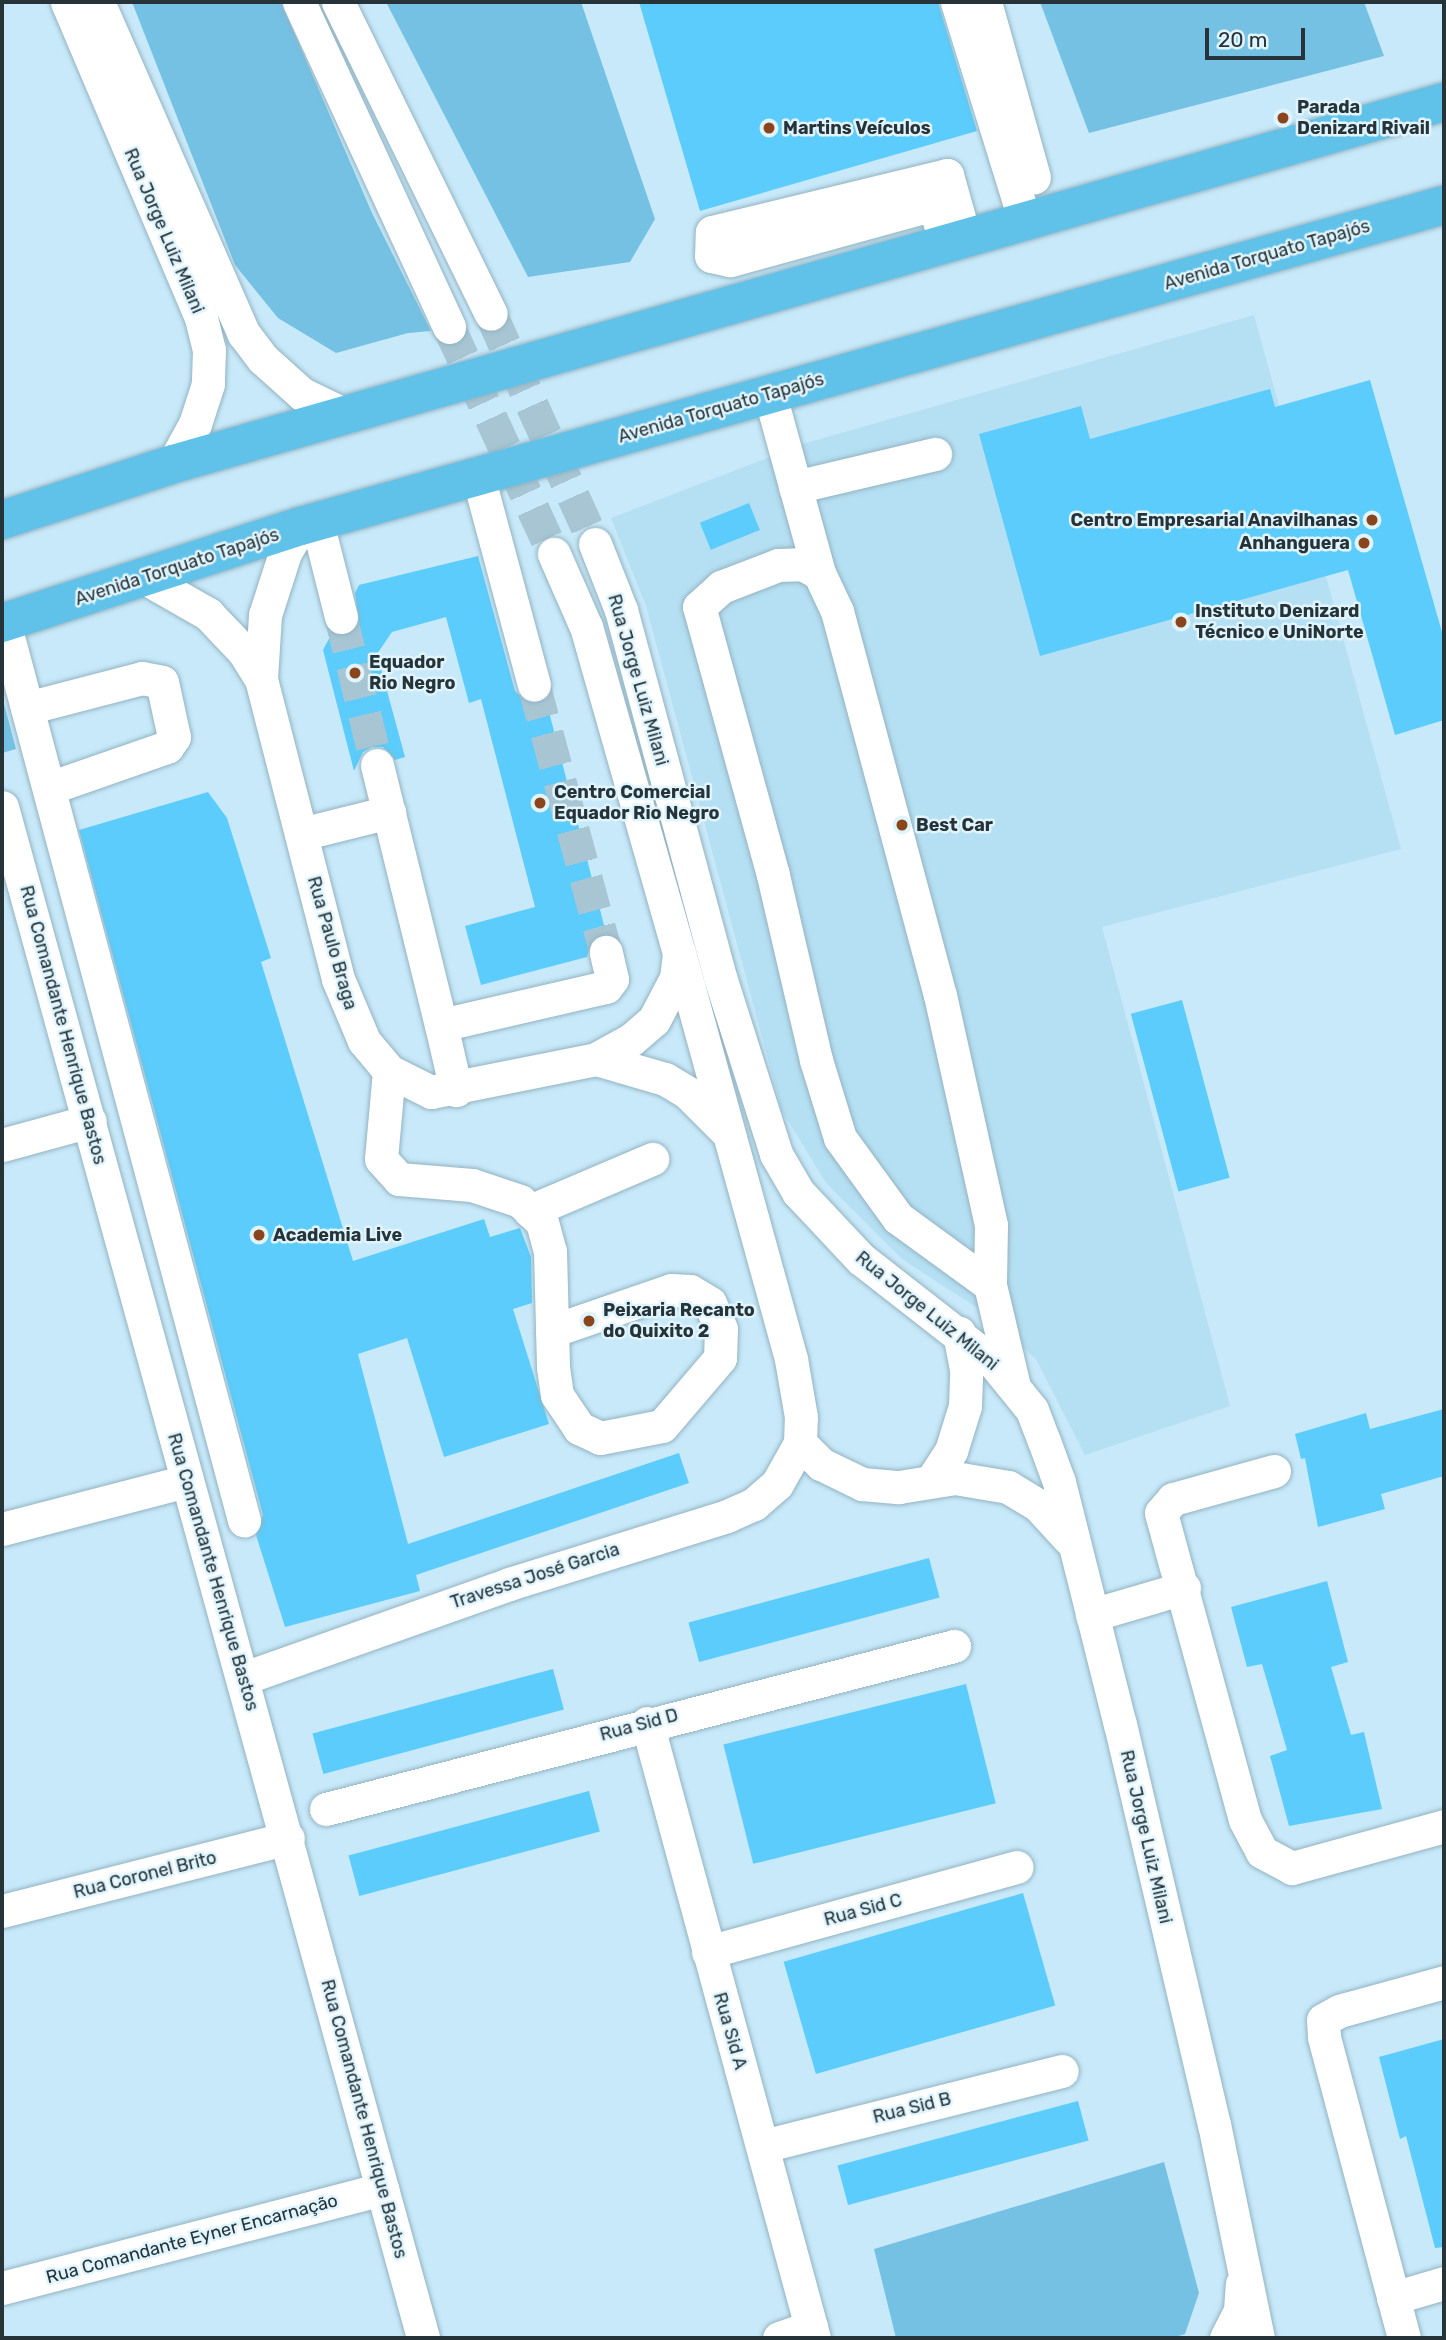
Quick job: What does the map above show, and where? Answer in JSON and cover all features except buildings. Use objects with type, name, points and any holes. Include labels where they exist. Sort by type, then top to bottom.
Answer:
[{"type":"highway","points":[[2,520],[173,464],[1444,102]]},
{"type":"highway","name":"Avenida Torquato Tapajós","points":[[3,623],[309,524],[1444,205]]},
{"type":"street","points":[[299,2],[449,327]]},
{"type":"street","points":[[338,2],[491,314]]},
{"type":"street","points":[[957,2],[1035,219]]},
{"type":"street","points":[[985,2],[1035,219]]},
{"type":"street","name":"Rua Jorge Luiz Milani","points":[[74,5],[244,334],[263,359],[302,394],[348,416]]},
{"type":"street","name":"Rua Jorge Luiz Milani","points":[[74,5],[201,318],[208,350],[208,384],[195,424],[173,464]]},
{"type":"street","points":[[947,174],[956,242],[934,204],[730,260],[711,256],[712,232],[947,174]]},
{"type":"street","points":[[770,395],[820,573],[837,611],[940,995],[991,1225],[990,1285],[1013,1384]]},
{"type":"street","points":[[795,487],[935,454]]},
{"type":"street","points":[[478,477],[534,685]]},
{"type":"street","points":[[309,524],[341,617]]},
{"type":"street","name":"Rua Paulo Braga","points":[[309,524],[285,553],[265,615],[261,679],[351,1013],[364,1041],[389,1072],[431,1092],[456,1090],[596,1059],[654,1020],[676,978],[679,953]]},
{"type":"street","name":"Rua Jorge Luiz Milani","points":[[595,544],[621,610],[720,977],[776,1154],[798,1192],[861,1259],[959,1334],[1013,1384],[1031,1410],[1048,1451],[1092,1615],[1201,2067],[1241,2264]]},
{"type":"street","name":"Rua Jorge Luiz Milani","points":[[554,554],[586,627],[679,953],[791,1359],[801,1417],[800,1443]]},
{"type":"street","points":[[820,573],[802,564],[778,565],[721,587],[699,607],[840,1138],[898,1218],[990,1285]]},
{"type":"street","name":"Rua Paulo Braga","points":[[145,578],[216,621],[261,679]]},
{"type":"street","points":[[3,623],[244,1520]]},
{"type":"street","points":[[27,708],[142,678],[162,682],[174,737],[167,747],[49,788]]},
{"type":"street","points":[[377,765],[456,1090]]},
{"type":"street","name":"Rua Comandante Henrique Bastos","points":[[2,807],[90,1121],[186,1481],[288,1838],[423,2338]]},
{"type":"street","points":[[301,834],[389,812]]},
{"type":"street","points":[[441,1025],[606,987],[612,979],[606,952]]},
{"type":"street","name":"Rua Paulo Braga","points":[[596,1059],[665,1079],[688,1093],[729,1134]]},
{"type":"street","points":[[389,1072],[381,1159],[399,1179],[472,1185],[520,1201],[542,1222],[550,1251],[552,1331],[557,1395],[579,1428],[600,1438],[662,1426],[720,1358],[721,1329],[710,1304],[690,1291],[671,1290],[552,1331]]},
{"type":"street","points":[[2,1145],[90,1121]]},
{"type":"street","points":[[530,1211],[652,1159]]},
{"type":"street","points":[[932,1480],[951,1451],[965,1406],[965,1368],[959,1334]]},
{"type":"street","points":[[800,1443],[821,1464],[863,1484],[899,1487],[932,1480],[979,1480],[1007,1487],[1038,1505],[1073,1544]]},
{"type":"street","name":"Travessa José Garcia","points":[[244,1678],[497,1588],[727,1516],[754,1504],[776,1484],[800,1443]]},
{"type":"street","points":[[1274,1471],[1173,1499],[1161,1513],[1184,1588],[1245,1820],[1262,1852],[1292,1868],[1444,1826]]},
{"type":"street","points":[[2,1529],[186,1481]]},
{"type":"street","points":[[1092,1615],[1184,1588]]},
{"type":"street","name":"Rua Sid D","points":[[326,1809],[647,1723],[954,1646]]},
{"type":"street","name":"Rua Sid A","points":[[647,1723],[813,2333]]},
{"type":"street","name":"Rua Coronel Brito","points":[[2,1912],[288,1838]]},
{"type":"street","name":"Rua Sid C","points":[[708,1952],[1017,1867]]},
{"type":"street","points":[[1404,2338],[1324,2037],[1323,2020],[1339,2011],[1444,1982]]},
{"type":"street","name":"Rua Sid B","points":[[763,2146],[1062,2071]]},
{"type":"street","name":"Rua Comandante Eyner Encarnação","points":[[2,2288],[382,2189]]},
{"type":"street","points":[[1226,2338],[1240,2311],[1241,2264]]},
{"type":"street","points":[[1241,2264],[1258,2338]]},
{"type":"street","points":[[1393,2298],[1444,2283]]},
{"type":"street","points":[[779,2338],[813,2333]]},
{"type":"shaded area","points":[[132,2],[281,2],[372,213],[431,331],[408,333],[336,353],[278,318],[235,265]]},
{"type":"shaded area","points":[[386,2],[581,2],[655,219],[630,262],[528,277]]},
{"type":"shaded area","points":[[1040,2],[1364,2],[1384,56],[1089,133]]},
{"type":"shaded area","points":[[1254,315],[1401,849],[1102,927],[1230,1406],[1085,1455],[1036,1359],[976,1307],[902,1259],[826,1183],[782,1111],[646,606],[611,518],[806,443]]},
{"type":"shaded area","points":[[2,696],[16,749],[2,753]]},
{"type":"shaded area","points":[[1164,2162],[1199,2293],[1185,2334],[1172,2338],[896,2338],[874,2249]]},
{"type":"tunnel","points":[[491,314],[595,544]]},
{"type":"tunnel","points":[[449,327],[554,554]]},
{"type":"tunnel","points":[[341,617],[377,765]]},
{"type":"tunnel","points":[[534,685],[606,952]]},
{"type":"place","name":"Parada Denizard Rivail","points":[[1283,118]]},
{"type":"place","name":"Martins Veículos","points":[[769,128]]},
{"type":"place","name":"Centro Empresarial Anavilhanas","points":[[1372,520]]},
{"type":"place","name":"Anhanguera","points":[[1364,543]]},
{"type":"place","name":"Instituto Denizard Técnico e UniNorte","points":[[1181,622]]},
{"type":"place","name":"Equador Rio Negro","points":[[355,673]]},
{"type":"place","name":"Centro Comercial Equador Rio Negro","points":[[540,803]]},
{"type":"place","name":"Best Car","points":[[902,825]]},
{"type":"place","name":"Academia Live","points":[[259,1235]]},
{"type":"place","name":"Peixaria Recanto do Quixito 2","points":[[589,1321]]}]
